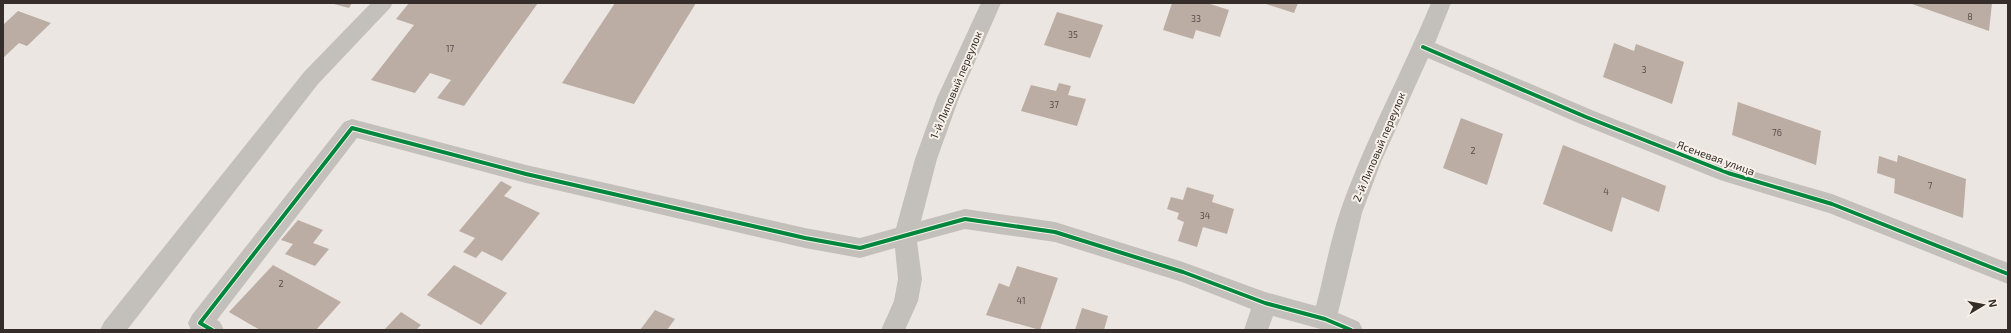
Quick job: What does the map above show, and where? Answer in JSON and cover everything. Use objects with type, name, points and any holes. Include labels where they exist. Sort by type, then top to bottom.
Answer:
[{"type":"street","points":[[112,330],[311,78],[383,3]]},
{"type":"street","name":"1-й Липовый переулок","points":[[905,237],[926,159],[945,105],[991,3]]},
{"type":"street","name":"2-й Липовый переулок","points":[[1325,319],[1351,213],[1370,162],[1423,47],[1441,3]]},
{"type":"street","name":"Ясеневая улица","points":[[1423,47],[1586,117],[1728,173],[1832,204],[2008,274]]},
{"type":"street","points":[[206,327],[352,128],[526,174],[805,238],[860,248],[905,237],[965,219],[1055,232],[1183,272],[1265,303],[1325,319],[1351,330]]},
{"type":"street","points":[[893,330],[906,301],[910,279],[905,237]]},
{"type":"street","points":[[1256,330],[1265,303]]},
{"type":"building","points":[[330,3],[352,3],[349,8]]},
{"type":"building","points":[[409,3],[538,3],[464,106],[437,98],[451,80],[430,73],[415,93],[371,80],[414,25],[396,19]]},
{"type":"building","points":[[615,3],[696,3],[634,104],[562,83]]},
{"type":"building","points":[[1172,3],[1207,3],[1229,10],[1220,37],[1196,30],[1193,39],[1163,30]]},
{"type":"building","points":[[1263,3],[1298,3],[1294,13]]},
{"type":"building","points":[[1909,3],[1992,3],[1989,31]]},
{"type":"building","points":[[18,11],[51,23],[27,46],[19,43],[3,58],[3,25]]},
{"type":"building","points":[[1057,12],[1103,25],[1090,58],[1044,45]]},
{"type":"building","points":[[1614,43],[1634,51],[1636,44],[1684,62],[1672,104],[1603,77]]},
{"type":"building","points":[[1059,83],[1071,86],[1068,95],[1086,99],[1077,126],[1021,111],[1031,85],[1056,91]]},
{"type":"building","points":[[1738,102],[1821,131],[1816,165],[1732,135]]},
{"type":"building","points":[[1461,118],[1503,134],[1487,185],[1443,168]]},
{"type":"building","points":[[1563,145],[1666,186],[1659,212],[1622,197],[1612,232],[1543,204]]},
{"type":"building","points":[[1898,155],[1966,179],[1963,218],[1894,193],[1895,179],[1877,173],[1879,156],[1897,162]]},
{"type":"building","points":[[501,181],[512,187],[504,196],[540,213],[502,261],[482,251],[476,258],[463,252],[475,238],[459,231]]},
{"type":"building","points":[[1187,187],[1214,195],[1212,202],[1234,209],[1227,234],[1203,227],[1197,247],[1178,241],[1184,222],[1177,219],[1179,213],[1167,209],[1171,197],[1183,200]]},
{"type":"building","points":[[298,220],[323,230],[313,243],[329,249],[315,266],[285,254],[293,244],[281,240]]},
{"type":"building","points":[[273,265],[341,302],[316,330],[260,330],[229,312]]},
{"type":"building","points":[[454,265],[507,293],[481,325],[427,295]]},
{"type":"building","points":[[1017,266],[1058,278],[1040,330],[986,315],[999,283],[1009,287]]},
{"type":"building","points":[[1082,308],[1108,316],[1104,330],[1075,330]]},
{"type":"building","points":[[655,310],[675,319],[667,330],[640,330]]},
{"type":"building","points":[[401,312],[421,325],[416,330],[384,330]]},
{"type":"cycle path","points":[[1423,47],[1586,117],[1728,173],[1832,204],[2008,274]]},
{"type":"cycle path","points":[[212,330],[200,323],[352,128],[526,174],[805,238],[860,248],[965,219],[1055,232],[1183,272],[1265,303],[1325,319],[1351,330]]}]
